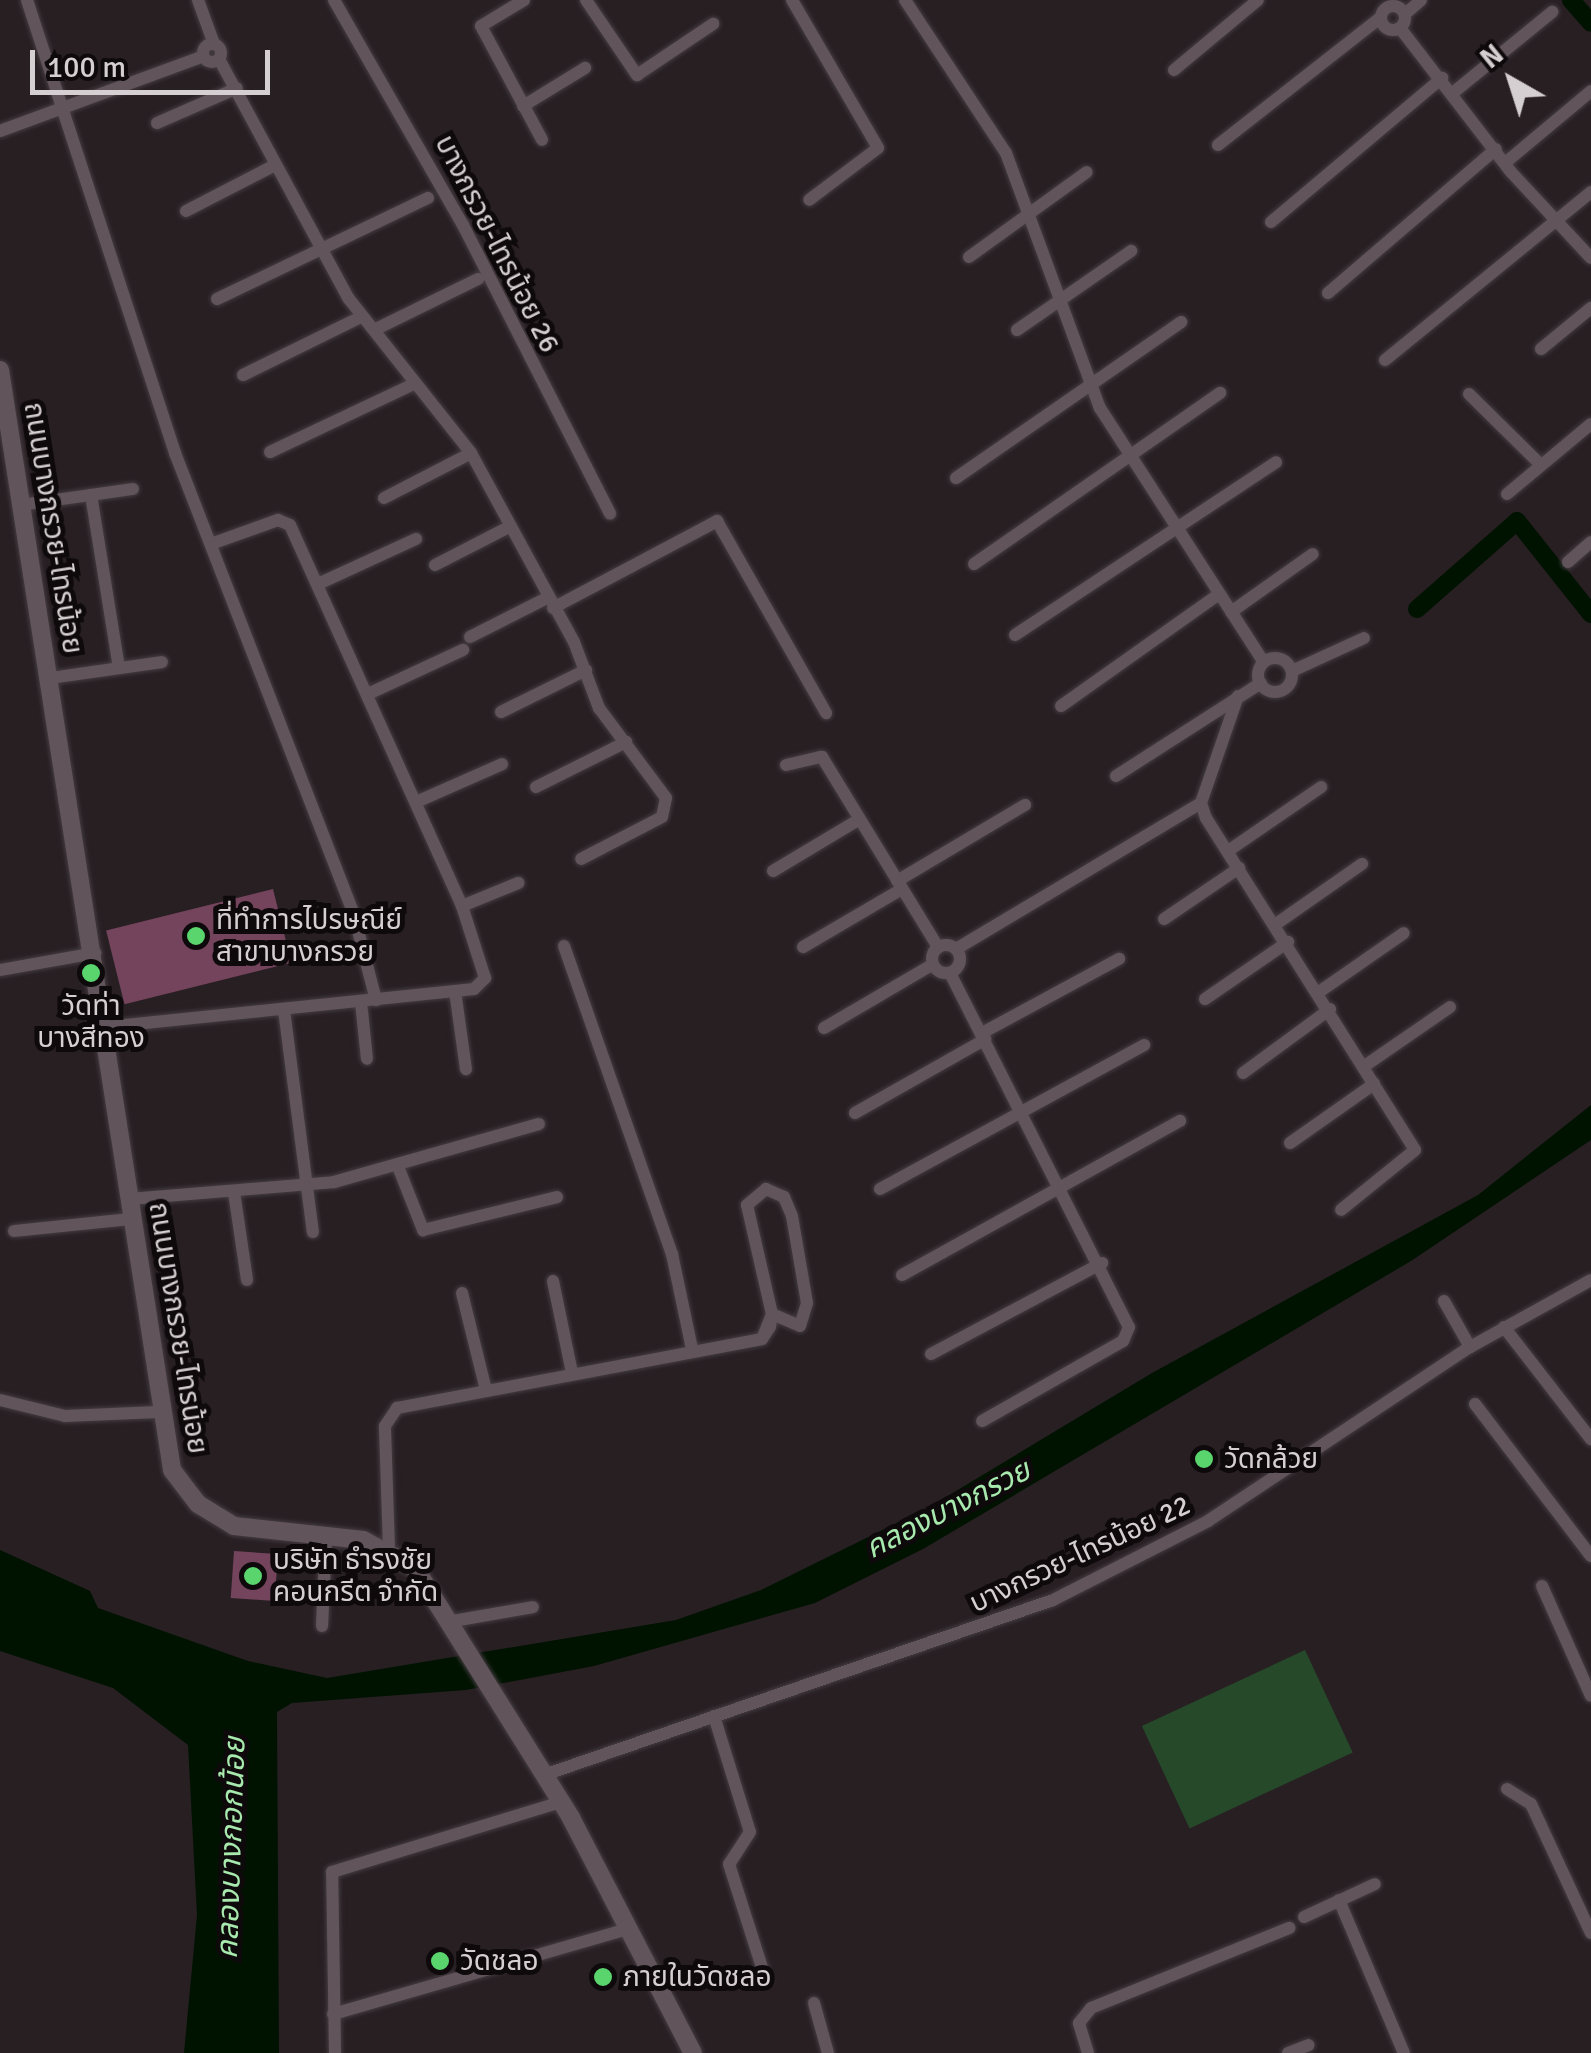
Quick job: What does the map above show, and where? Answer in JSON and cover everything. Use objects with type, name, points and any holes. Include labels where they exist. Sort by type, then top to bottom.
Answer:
[{"type":"main road","name":"ถนนบางกรวย-ไทรน้อย","points":[[0,370],[95,953],[158,1412],[172,1470],[213,1516],[253,1532],[326,1537],[389,1549]]},
{"type":"main road","points":[[389,1549],[415,1568],[456,1626],[561,1802],[693,2053]]},
{"type":"street","points":[[27,0],[61,111],[211,544],[354,915],[376,1000]]},
{"type":"street","points":[[198,0],[219,59],[320,250],[360,317],[471,453],[586,670],[599,708],[656,780],[667,812],[581,860]]},
{"type":"street","name":"บางกรวย-ไทรน้อย 26","points":[[334,0],[463,225],[610,514]]},
{"type":"street","points":[[524,0],[481,26],[542,140]]},
{"type":"street","points":[[792,0],[878,148],[809,200]]},
{"type":"street","points":[[905,0],[1006,154],[1090,384],[1128,457],[1264,662],[1260,683],[1116,776]]},
{"type":"street","points":[[1174,70],[1258,0]]},
{"type":"street","points":[[1218,145],[1381,17],[1421,0]]},
{"type":"street","points":[[587,1],[637,75],[714,24]]},
{"type":"street","points":[[1381,17],[1385,28],[1396,12]]},
{"type":"street","points":[[1396,12],[1505,163],[1591,258]]},
{"type":"street","points":[[1454,92],[1552,12]]},
{"type":"street","points":[[0,131],[204,56],[214,44]]},
{"type":"street","points":[[204,56],[219,59]]},
{"type":"street","points":[[523,106],[584,68]]},
{"type":"street","points":[[1272,222],[1442,78]]},
{"type":"street","points":[[157,123],[237,88]]},
{"type":"street","points":[[1505,163],[1591,91]]},
{"type":"street","points":[[1328,293],[1496,149]]},
{"type":"street","points":[[186,210],[275,165]]},
{"type":"street","points":[[970,257],[1086,172]]},
{"type":"street","points":[[1385,360],[1591,192]]},
{"type":"street","points":[[217,299],[428,198]]},
{"type":"street","points":[[1017,330],[1131,251]]},
{"type":"street","points":[[374,330],[478,278]]},
{"type":"street","points":[[1541,349],[1591,308]]},
{"type":"street","points":[[243,375],[360,317]]},
{"type":"street","points":[[956,478],[1181,322]]},
{"type":"street","points":[[270,452],[416,383]]},
{"type":"street","points":[[974,564],[1220,394]]},
{"type":"street","points":[[1469,394],[1541,465]]},
{"type":"street","points":[[1507,494],[1591,424]]},
{"type":"street","points":[[384,498],[471,453]]},
{"type":"street","points":[[1015,635],[1276,462]]},
{"type":"street","points":[[20,506],[132,488]]},
{"type":"street","points":[[91,496],[120,668]]},
{"type":"street","points":[[106,1027],[455,991],[485,978],[462,906],[318,584],[285,520],[211,544]]},
{"type":"street","points":[[470,636],[550,603],[717,521],[826,713]]},
{"type":"street","points":[[435,565],[511,526]]},
{"type":"street","points":[[318,584],[416,539]]},
{"type":"street","points":[[1568,562],[1591,542]]},
{"type":"street","points":[[1230,612],[1313,554]]},
{"type":"street","points":[[1061,706],[1219,594]]},
{"type":"street","points":[[1260,683],[1281,691],[1292,671],[1364,638]]},
{"type":"street","points":[[368,694],[463,650]]},
{"type":"street","points":[[1264,662],[1278,658],[1292,671]]},
{"type":"street","points":[[50,678],[162,662]]},
{"type":"street","points":[[501,712],[586,670]]},
{"type":"street","points":[[786,764],[818,753],[938,947],[956,950],[1201,803],[1238,696]]},
{"type":"street","points":[[536,787],[626,742]]},
{"type":"street","points":[[416,802],[502,764]]},
{"type":"street","points":[[1228,850],[1322,787]]},
{"type":"street","points":[[1201,803],[1415,1150],[1340,1210]]},
{"type":"street","points":[[803,946],[1026,805]]},
{"type":"street","points":[[773,871],[860,819]]},
{"type":"street","points":[[1276,924],[1362,864]]},
{"type":"street","points":[[1164,919],[1239,868]]},
{"type":"street","points":[[462,906],[518,883]]},
{"type":"street","points":[[1320,992],[1404,934]]},
{"type":"street","points":[[1204,998],[1288,942]]},
{"type":"street","points":[[564,946],[667,1236],[692,1349]]},
{"type":"street","points":[[824,1028],[932,965],[938,947]]},
{"type":"street","points":[[950,973],[960,962],[956,950]]},
{"type":"street","points":[[0,970],[95,953]]},
{"type":"street","points":[[855,1113],[1119,959]]},
{"type":"street","points":[[932,965],[950,973],[984,1036],[1102,1263],[1128,1335],[982,1421]]},
{"type":"street","points":[[455,991],[466,1069]]},
{"type":"street","points":[[361,1002],[368,1059]]},
{"type":"street","points":[[1366,1066],[1450,1007]]},
{"type":"street","points":[[1243,1073],[1330,1009]]},
{"type":"street","points":[[284,1010],[313,1232]]},
{"type":"street","points":[[880,1189],[1144,1044]]},
{"type":"street","points":[[1290,1143],[1374,1084]]},
{"type":"street","points":[[902,1274],[1180,1121]]},
{"type":"street","points":[[129,1199],[308,1187],[398,1169],[539,1124]]},
{"type":"street","points":[[398,1169],[422,1230],[557,1196]]},
{"type":"street","points":[[389,1549],[385,1426],[392,1412],[572,1372],[762,1339],[772,1314],[747,1205],[766,1189],[784,1197],[792,1216],[807,1302],[800,1326],[772,1314]]},
{"type":"street","points":[[234,1192],[248,1280]]},
{"type":"street","points":[[14,1231],[131,1219]]},
{"type":"street","points":[[931,1354],[1102,1263]]},
{"type":"street","name":"บางกรวย-ไทรน้อย 22","points":[[544,1774],[1054,1600],[1300,1466],[1470,1347],[1591,1280]]},
{"type":"street","points":[[553,1281],[572,1372]]},
{"type":"street","points":[[462,1293],[486,1390]]},
{"type":"street","points":[[1444,1301],[1470,1347]]},
{"type":"street","points":[[1504,1327],[1591,1440]]},
{"type":"street","points":[[0,1400],[65,1416],[158,1412]]},
{"type":"street","points":[[1475,1404],[1591,1556]]},
{"type":"street","points":[[322,1626],[326,1537]]},
{"type":"street","points":[[1542,1586],[1591,1696]]},
{"type":"street","points":[[456,1626],[534,1607]]},
{"type":"street","points":[[714,1716],[750,1832],[729,1864],[766,1980]]},
{"type":"street","points":[[1507,1789],[1531,1804],[1591,1933]]},
{"type":"street","points":[[335,2053],[332,1872],[561,1802]]},
{"type":"street","points":[[1304,1916],[1375,1884]]},
{"type":"street","points":[[1339,1900],[1404,2053]]},
{"type":"street","points":[[1088,2053],[1080,2023],[1091,2008],[1290,1928]]},
{"type":"street","points":[[333,2014],[628,1929]]},
{"type":"street","points":[[814,2003],[828,2053]]},
{"type":"street","points":[[1288,2053],[1309,2044]]},
{"type":"green space","points":[[1305,1650],[1353,1752],[1190,1828],[1142,1726]]},
{"type":"water","points":[[1591,1105],[1591,1140],[1411,1261],[923,1549],[815,1603],[594,1666],[466,1690],[292,1703],[277,1712],[279,2053],[184,2053],[197,1915],[188,1745],[113,1688],[0,1651],[0,1550],[90,1591],[98,1608],[248,1661],[327,1678],[676,1620],[761,1590],[931,1506],[1152,1373],[1478,1195]]},
{"type":"building","name":"ที่ทำการไปรษณีย์ สาขาบางกรวย","points":[[273,889],[291,963],[124,1004],[106,931]]},
{"type":"building","name":"บริษัท ธำรงชัย คอนกรีต จำกัด","points":[[234,1551],[278,1554],[275,1601],[231,1598]]},
{"type":"waterway","points":[[1571,0],[1591,23]]},
{"type":"waterway","points":[[1417,609],[1517,521],[1591,614]]},
{"type":"place","name":"ที่ทำการไปรษณีย์ สาขาบางกรวย","points":[[196,936]]},
{"type":"place","name":"วัดท่า บางสีทอง","points":[[91,973]]},
{"type":"place","name":"วัดกล้วย","points":[[1204,1459]]},
{"type":"place","name":"บริษัท ธำรงชัย คอนกรีต จำกัด","points":[[253,1576]]},
{"type":"place","name":"วัดชลอ","points":[[440,1961]]},
{"type":"place","name":"ภายในวัดชลอ","points":[[603,1977]]},
{"type":"water label","name":"คลองบางกรวย","points":[[948,1510]]},
{"type":"water label","name":"คลองบางกอกน้อย","points":[[232,1848]]}]
